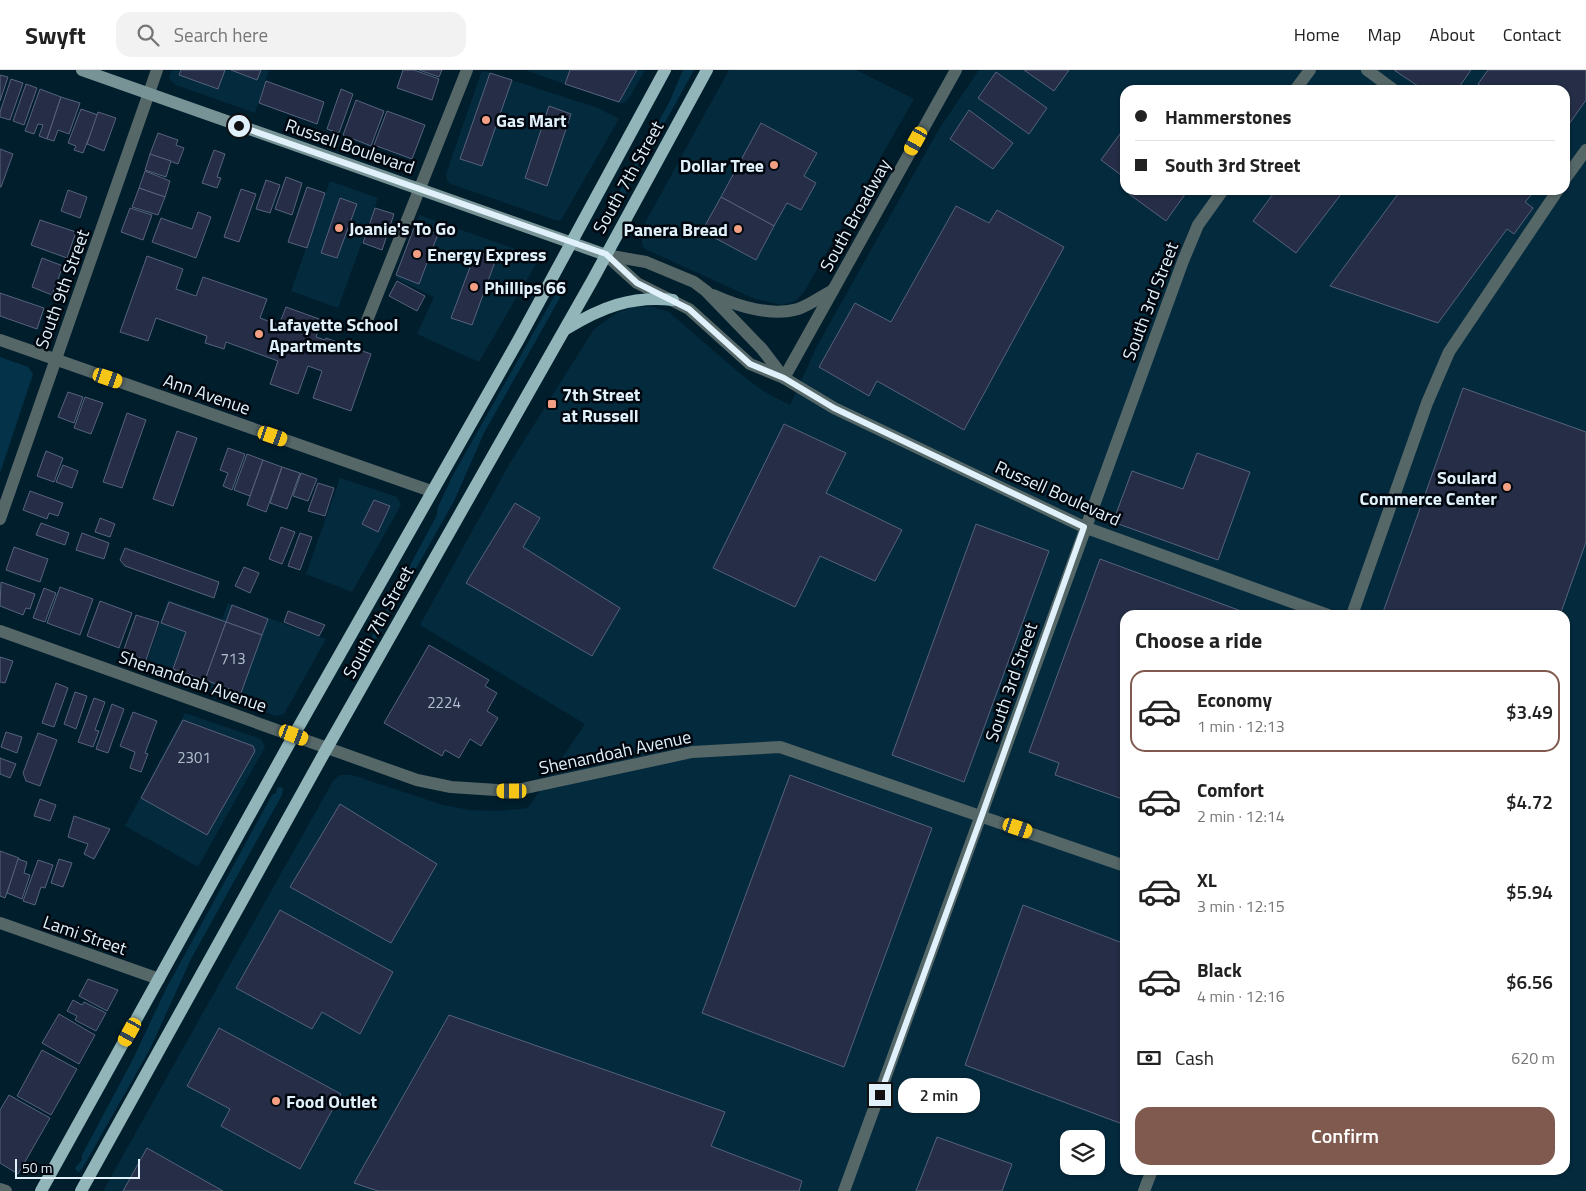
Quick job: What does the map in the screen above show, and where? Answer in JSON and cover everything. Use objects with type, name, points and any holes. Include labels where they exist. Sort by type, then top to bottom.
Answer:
[{"type":"main road","name":"Russell Boulevard","points":[[82,70],[606,254]]},
{"type":"main road","name":"South 7th Street","points":[[41,1191],[666,70]]},
{"type":"main road","name":"South 7th Street","points":[[81,1191],[327,748],[564,330],[707,70]]},
{"type":"main road","points":[[564,330],[588,315],[626,301],[641,298],[673,300]]},
{"type":"street","name":"South 9th Street","points":[[0,519],[157,70]]},
{"type":"street","points":[[366,324],[418,188],[467,70]]},
{"type":"street","name":"South Broadway","points":[[784,378],[956,70]]},
{"type":"street","points":[[1300,85],[1310,70]]},
{"type":"street","points":[[1367,70],[1387,85]]},
{"type":"street","points":[[1570,172],[1586,150]]},
{"type":"street","name":"South 3rd Street","points":[[844,1191],[1182,261],[1198,225],[1219,195]]},
{"type":"street","points":[[1354,610],[1427,403],[1449,352],[1555,195]]},
{"type":"street","name":"Russell Boulevard","points":[[606,254],[628,258],[668,270],[694,282],[706,291],[762,349],[784,378]]},
{"type":"street","name":"Russell Boulevard","points":[[606,254],[637,283],[673,300],[701,319],[750,364],[784,378],[834,408],[1084,527],[1314,610]]},
{"type":"street","points":[[706,291],[729,302],[776,312],[798,308],[833,290]]},
{"type":"street","name":"Ann Avenue","points":[[0,340],[431,491]]},
{"type":"street","name":"Shenandoah Avenue","points":[[0,631],[294,735],[380,769],[416,780],[451,787],[512,791],[692,752],[780,747],[982,815],[1120,864]]},
{"type":"street","name":"Lami Street","points":[[0,923],[159,979]]},
{"type":"street","points":[[1144,1191],[1150,1175]]},
{"type":"street","points":[[0,1189],[6,1191]]},
{"type":"shaded area","points":[[172,70],[269,70],[255,113],[176,85],[169,78]]},
{"type":"shaded area","points":[[525,70],[645,70],[628,100],[624,103],[618,103]]},
{"type":"shaded area","points":[[683,70],[694,70],[617,209],[612,210],[611,206],[669,103]]},
{"type":"shaded area","points":[[729,70],[856,70],[914,99],[804,292],[795,301],[782,305],[755,299],[643,247],[642,231],[646,221]]},
{"type":"shaded area","points":[[979,70],[1586,70],[1586,1191],[103,1191],[333,781],[340,775],[352,775],[443,805],[470,810],[499,811],[528,808],[585,724],[420,625],[510,463],[594,329],[618,312],[634,307],[653,307],[669,312],[763,391],[790,405],[817,346],[939,129]]},
{"type":"shaded area","points":[[484,71],[598,108],[619,119],[561,220],[555,220],[451,184],[447,180],[446,174],[481,73]]},
{"type":"shaded area","points":[[330,181],[378,198],[338,308],[291,291]]},
{"type":"shaded area","points":[[419,215],[535,256],[537,262],[479,362],[417,334],[434,297],[396,278],[396,275]]},
{"type":"shaded area","points":[[560,286],[563,286],[562,294],[484,433],[454,501],[374,643],[368,644],[437,515],[438,507],[453,475]]},
{"type":"shaded area","points":[[0,357],[28,367],[33,374],[0,473]]},
{"type":"shaded area","points":[[340,478],[397,497],[401,505],[352,592],[306,574]]},
{"type":"shaded area","points":[[168,600],[222,619],[228,603],[326,639],[284,714],[276,716],[144,670]]},
{"type":"shaded area","points":[[185,713],[261,739],[265,747],[198,867],[125,826]]},
{"type":"shaded area","points":[[280,787],[283,788],[282,795],[191,959],[150,1049],[79,1172],[75,1168],[82,1160],[82,1155],[132,1061],[166,989],[272,795]]},
{"type":"building","points":[[181,70],[225,70],[218,89],[179,75]]},
{"type":"building","points":[[231,70],[261,70],[257,80]]},
{"type":"building","points":[[403,70],[414,70],[439,79],[432,100],[397,88]]},
{"type":"building","points":[[419,70],[442,70],[439,77]]},
{"type":"building","points":[[570,70],[637,70],[619,102],[565,84]]},
{"type":"building","points":[[1024,70],[1069,70],[1054,91]]},
{"type":"building","points":[[1394,70],[1471,70],[1460,85],[1416,85]]},
{"type":"building","points":[[1488,70],[1586,70],[1586,100],[1570,123],[1570,85],[1478,84]]},
{"type":"building","points":[[996,72],[1047,108],[1029,134],[978,98]]},
{"type":"building","name":"Gas Mart","points":[[490,73],[512,80],[482,166],[460,159]]},
{"type":"building","points":[[0,75],[8,77],[0,101]]},
{"type":"building","points":[[11,79],[23,83],[10,120],[0,117],[0,112]]},
{"type":"building","points":[[266,81],[324,102],[317,124],[259,103]]},
{"type":"building","points":[[26,84],[37,88],[24,125],[13,121]]},
{"type":"building","points":[[40,89],[61,97],[47,139],[39,136],[43,125],[38,124],[34,134],[25,131]]},
{"type":"building","points":[[341,89],[353,94],[339,133],[327,129]]},
{"type":"building","points":[[61,97],[80,103],[69,134],[58,130],[54,141],[47,139]]},
{"type":"building","points":[[356,100],[384,111],[371,146],[343,135]]},
{"type":"building","points":[[549,106],[571,114],[547,186],[525,178]]},
{"type":"building","points":[[81,109],[98,115],[83,153],[74,150],[76,146],[68,143]]},
{"type":"building","points":[[969,110],[1013,143],[993,169],[950,139]]},
{"type":"building","points":[[387,111],[425,125],[412,159],[374,145]]},
{"type":"building","points":[[98,112],[116,118],[104,151],[87,144]]},
{"type":"building","name":"Dollar Tree","points":[[761,123],[817,153],[804,176],[816,183],[801,210],[787,203],[774,226],[721,197]]},
{"type":"building","points":[[158,133],[178,140],[176,145],[184,148],[178,164],[150,154]]},
{"type":"building","points":[[1120,134],[1120,174],[1101,160]]},
{"type":"building","points":[[0,149],[13,154],[1,187],[0,187]]},
{"type":"building","points":[[214,150],[225,154],[217,177],[221,178],[217,188],[202,183]]},
{"type":"building","points":[[150,154],[171,161],[166,177],[145,170]]},
{"type":"building","points":[[145,171],[170,181],[165,197],[139,188]]},
{"type":"building","points":[[286,177],[302,183],[292,215],[275,209]]},
{"type":"building","points":[[266,180],[280,185],[270,213],[256,209]]},
{"type":"building","points":[[307,187],[325,193],[307,248],[288,242]]},
{"type":"building","points":[[139,188],[165,197],[158,215],[132,207]]},
{"type":"building","points":[[241,189],[256,194],[239,242],[224,237]]},
{"type":"building","points":[[68,190],[87,197],[80,218],[61,211]]},
{"type":"building","points":[[1130,195],[1184,195],[1166,221]]},
{"type":"building","points":[[1272,195],[1340,195],[1296,253],[1253,221]]},
{"type":"building","points":[[1397,195],[1531,195],[1525,202],[1533,208],[1514,234],[1507,229],[1438,323],[1330,286]]},
{"type":"building","name":"Panera Bread","points":[[721,197],[774,226],[756,260],[702,231]]},
{"type":"building","name":"Joanie's To Go","points":[[340,198],[357,204],[337,258],[321,253]]},
{"type":"building","points":[[956,206],[989,223],[997,210],[1064,247],[964,430],[877,381],[869,396],[819,367],[855,303],[891,322]]},
{"type":"building","points":[[130,208],[152,215],[143,240],[121,232]]},
{"type":"building","points":[[375,208],[394,214],[382,250],[363,243]]},
{"type":"building","points":[[198,212],[211,217],[196,258],[152,242],[161,218],[192,229]]},
{"type":"building","points":[[40,220],[76,232],[67,258],[31,245]]},
{"type":"building","name":"Energy Express","points":[[415,225],[438,234],[419,284],[396,275]]},
{"type":"building","name":"Phillips 66","points":[[476,251],[496,259],[472,325],[451,318]]},
{"type":"building","name":"Lafayette School Apartments","points":[[147,256],[183,269],[176,289],[196,296],[203,277],[267,299],[260,318],[279,325],[286,307],[322,320],[316,337],[325,340],[326,338],[371,354],[351,411],[313,398],[322,371],[308,366],[298,394],[270,384],[278,361],[226,342],[224,349],[205,343],[207,336],[156,318],[148,341],[120,332]]},
{"type":"building","points":[[42,258],[63,266],[52,295],[32,287]]},
{"type":"building","points":[[397,281],[425,296],[417,311],[389,296]]},
{"type":"building","points":[[0,293],[44,308],[37,329],[0,316]]},
{"type":"building","name":"Soulard Commerce Center","points":[[1463,388],[1586,432],[1586,542],[1562,610],[1384,610]]},
{"type":"building","points":[[68,392],[83,397],[74,423],[58,417]]},
{"type":"building","points":[[85,397],[103,403],[91,434],[74,428]]},
{"type":"building","points":[[127,413],[146,420],[122,488],[103,482]]},
{"type":"building","points":[[784,424],[846,453],[826,493],[902,530],[875,581],[820,556],[795,607],[713,568]]},
{"type":"building","points":[[177,431],[197,438],[173,506],[153,499]]},
{"type":"building","points":[[228,448],[245,454],[232,490],[223,486],[228,473],[220,470]]},
{"type":"building","points":[[46,451],[63,458],[54,482],[37,476]]},
{"type":"building","points":[[1197,453],[1250,472],[1218,560],[1113,522],[1132,471],[1183,489]]},
{"type":"building","points":[[247,454],[263,460],[250,496],[234,490]]},
{"type":"building","points":[[263,460],[282,467],[266,512],[247,505]]},
{"type":"building","points":[[63,465],[78,471],[72,488],[56,482]]},
{"type":"building","points":[[282,467],[300,473],[287,509],[270,503]]},
{"type":"building","points":[[301,473],[317,479],[308,501],[293,496]]},
{"type":"building","points":[[318,483],[334,488],[325,516],[308,511]]},
{"type":"building","points":[[30,491],[63,503],[58,516],[49,513],[47,519],[23,510]]},
{"type":"building","points":[[374,500],[390,506],[378,532],[362,524]]},
{"type":"building","points":[[515,503],[540,518],[523,547],[620,608],[592,656],[466,583]]},
{"type":"building","points":[[100,518],[115,524],[110,537],[95,532]]},
{"type":"building","points":[[41,523],[69,533],[65,545],[36,535]]},
{"type":"building","points":[[976,524],[1049,551],[964,782],[892,755]]},
{"type":"building","points":[[281,527],[295,532],[282,564],[269,559]]},
{"type":"building","points":[[82,533],[109,543],[104,559],[76,550]]},
{"type":"building","points":[[300,533],[312,537],[300,570],[288,566]]},
{"type":"building","points":[[14,547],[48,559],[40,582],[6,570]]},
{"type":"building","points":[[125,548],[219,582],[214,598],[125,566],[120,560]]},
{"type":"building","points":[[1100,559],[1238,610],[1120,610],[1120,798],[1055,775],[1059,763],[1029,752]]},
{"type":"building","points":[[244,567],[259,573],[250,593],[235,586]]},
{"type":"building","points":[[1,582],[35,594],[30,609],[26,608],[23,615],[0,606]]},
{"type":"building","points":[[60,587],[93,599],[80,635],[47,623]]},
{"type":"building","points":[[44,588],[56,593],[45,622],[33,618]]},
{"type":"building","points":[[100,601],[132,613],[119,648],[87,636]]},
{"type":"building","points":[[169,602],[226,622],[205,680],[173,669],[186,632],[161,623]]},
{"type":"building","points":[[232,605],[268,619],[262,635],[226,622]]},
{"type":"building","points":[[288,611],[325,625],[319,636],[284,622]]},
{"type":"building","points":[[136,615],[159,622],[146,660],[123,652]]},
{"type":"building","points":[[226,622],[262,635],[241,693],[205,680]]},
{"type":"building","points":[[429,645],[489,680],[485,686],[497,693],[487,711],[498,718],[481,746],[470,739],[459,758],[445,750],[442,756],[384,723]]},
{"type":"building","points":[[0,657],[13,661],[5,683],[0,682]]},
{"type":"building","points":[[56,683],[68,688],[54,727],[42,723]]},
{"type":"building","points":[[75,692],[87,696],[76,729],[64,724]]},
{"type":"building","points":[[94,698],[105,702],[95,730],[99,731],[93,747],[78,742]]},
{"type":"building","points":[[112,704],[124,709],[108,753],[96,749]]},
{"type":"building","points":[[133,712],[157,721],[145,753],[148,754],[141,772],[130,768],[135,752],[120,746]]},
{"type":"building","points":[[183,720],[253,746],[255,751],[207,835],[141,798]]},
{"type":"building","points":[[6,732],[22,737],[17,753],[1,747]]},
{"type":"building","points":[[38,733],[57,740],[40,786],[26,781],[23,773]]},
{"type":"building","points":[[0,758],[16,764],[10,778],[0,774]]},
{"type":"building","points":[[790,775],[932,828],[844,1067],[702,1013]]},
{"type":"building","points":[[40,799],[56,805],[50,821],[34,816]]},
{"type":"building","points":[[340,804],[437,864],[391,943],[290,887]]},
{"type":"building","points":[[74,816],[110,829],[94,859],[84,854],[88,844],[68,837]]},
{"type":"building","points":[[0,851],[19,858],[5,898],[0,896]]},
{"type":"building","points":[[18,859],[27,862],[24,873],[30,875],[22,899],[7,893]]},
{"type":"building","points":[[59,859],[72,863],[63,887],[51,883]]},
{"type":"building","points":[[38,860],[53,865],[45,888],[41,887],[35,905],[23,901]]},
{"type":"building","points":[[1023,905],[1120,942],[1120,1123],[965,1065]]},
{"type":"building","points":[[280,910],[393,972],[360,1034],[322,1012],[312,1029],[236,988]]},
{"type":"building","points":[[88,979],[118,990],[107,1011],[79,996]]},
{"type":"building","points":[[73,1000],[82,1005],[84,1002],[106,1013],[96,1031],[75,1020],[77,1016],[67,1011]]},
{"type":"building","points":[[59,1014],[95,1035],[79,1064],[42,1043]]},
{"type":"building","points":[[449,1015],[725,1112],[711,1146],[802,1181],[799,1191],[378,1191],[354,1183]]},
{"type":"building","name":"Food Outlet","points":[[219,1028],[341,1094],[300,1169],[221,1126],[230,1109],[187,1086]]},
{"type":"building","points":[[42,1050],[77,1069],[51,1115],[17,1096]]},
{"type":"building","points":[[9,1095],[50,1118],[18,1174],[0,1163],[0,1110]]},
{"type":"building","points":[[937,1137],[1012,1164],[1002,1191],[916,1191]]},
{"type":"building","points":[[147,1148],[223,1191],[123,1191]]},
{"type":"place","name":"Gas Mart","points":[[486,120]]},
{"type":"place","name":"Dollar Tree","points":[[774,165]]},
{"type":"place","name":"Joanie's To Go","points":[[339,228]]},
{"type":"place","name":"Panera Bread","points":[[738,229]]},
{"type":"place","name":"Energy Express","points":[[417,254]]},
{"type":"place","name":"Phillips 66","points":[[474,287]]},
{"type":"place","name":"Lafayette School Apartments","points":[[259,334]]},
{"type":"place","name":"7th Street at Russell","points":[[552,404]]},
{"type":"place","name":"Soulard Commerce Center","points":[[1507,487]]},
{"type":"place","name":"Food Outlet","points":[[276,1101]]},
{"type":"route","points":[[239,126],[606,254],[620,270],[637,283],[689,309],[730,348],[750,364],[784,378],[834,408],[1084,527],[880,1095]]}]
